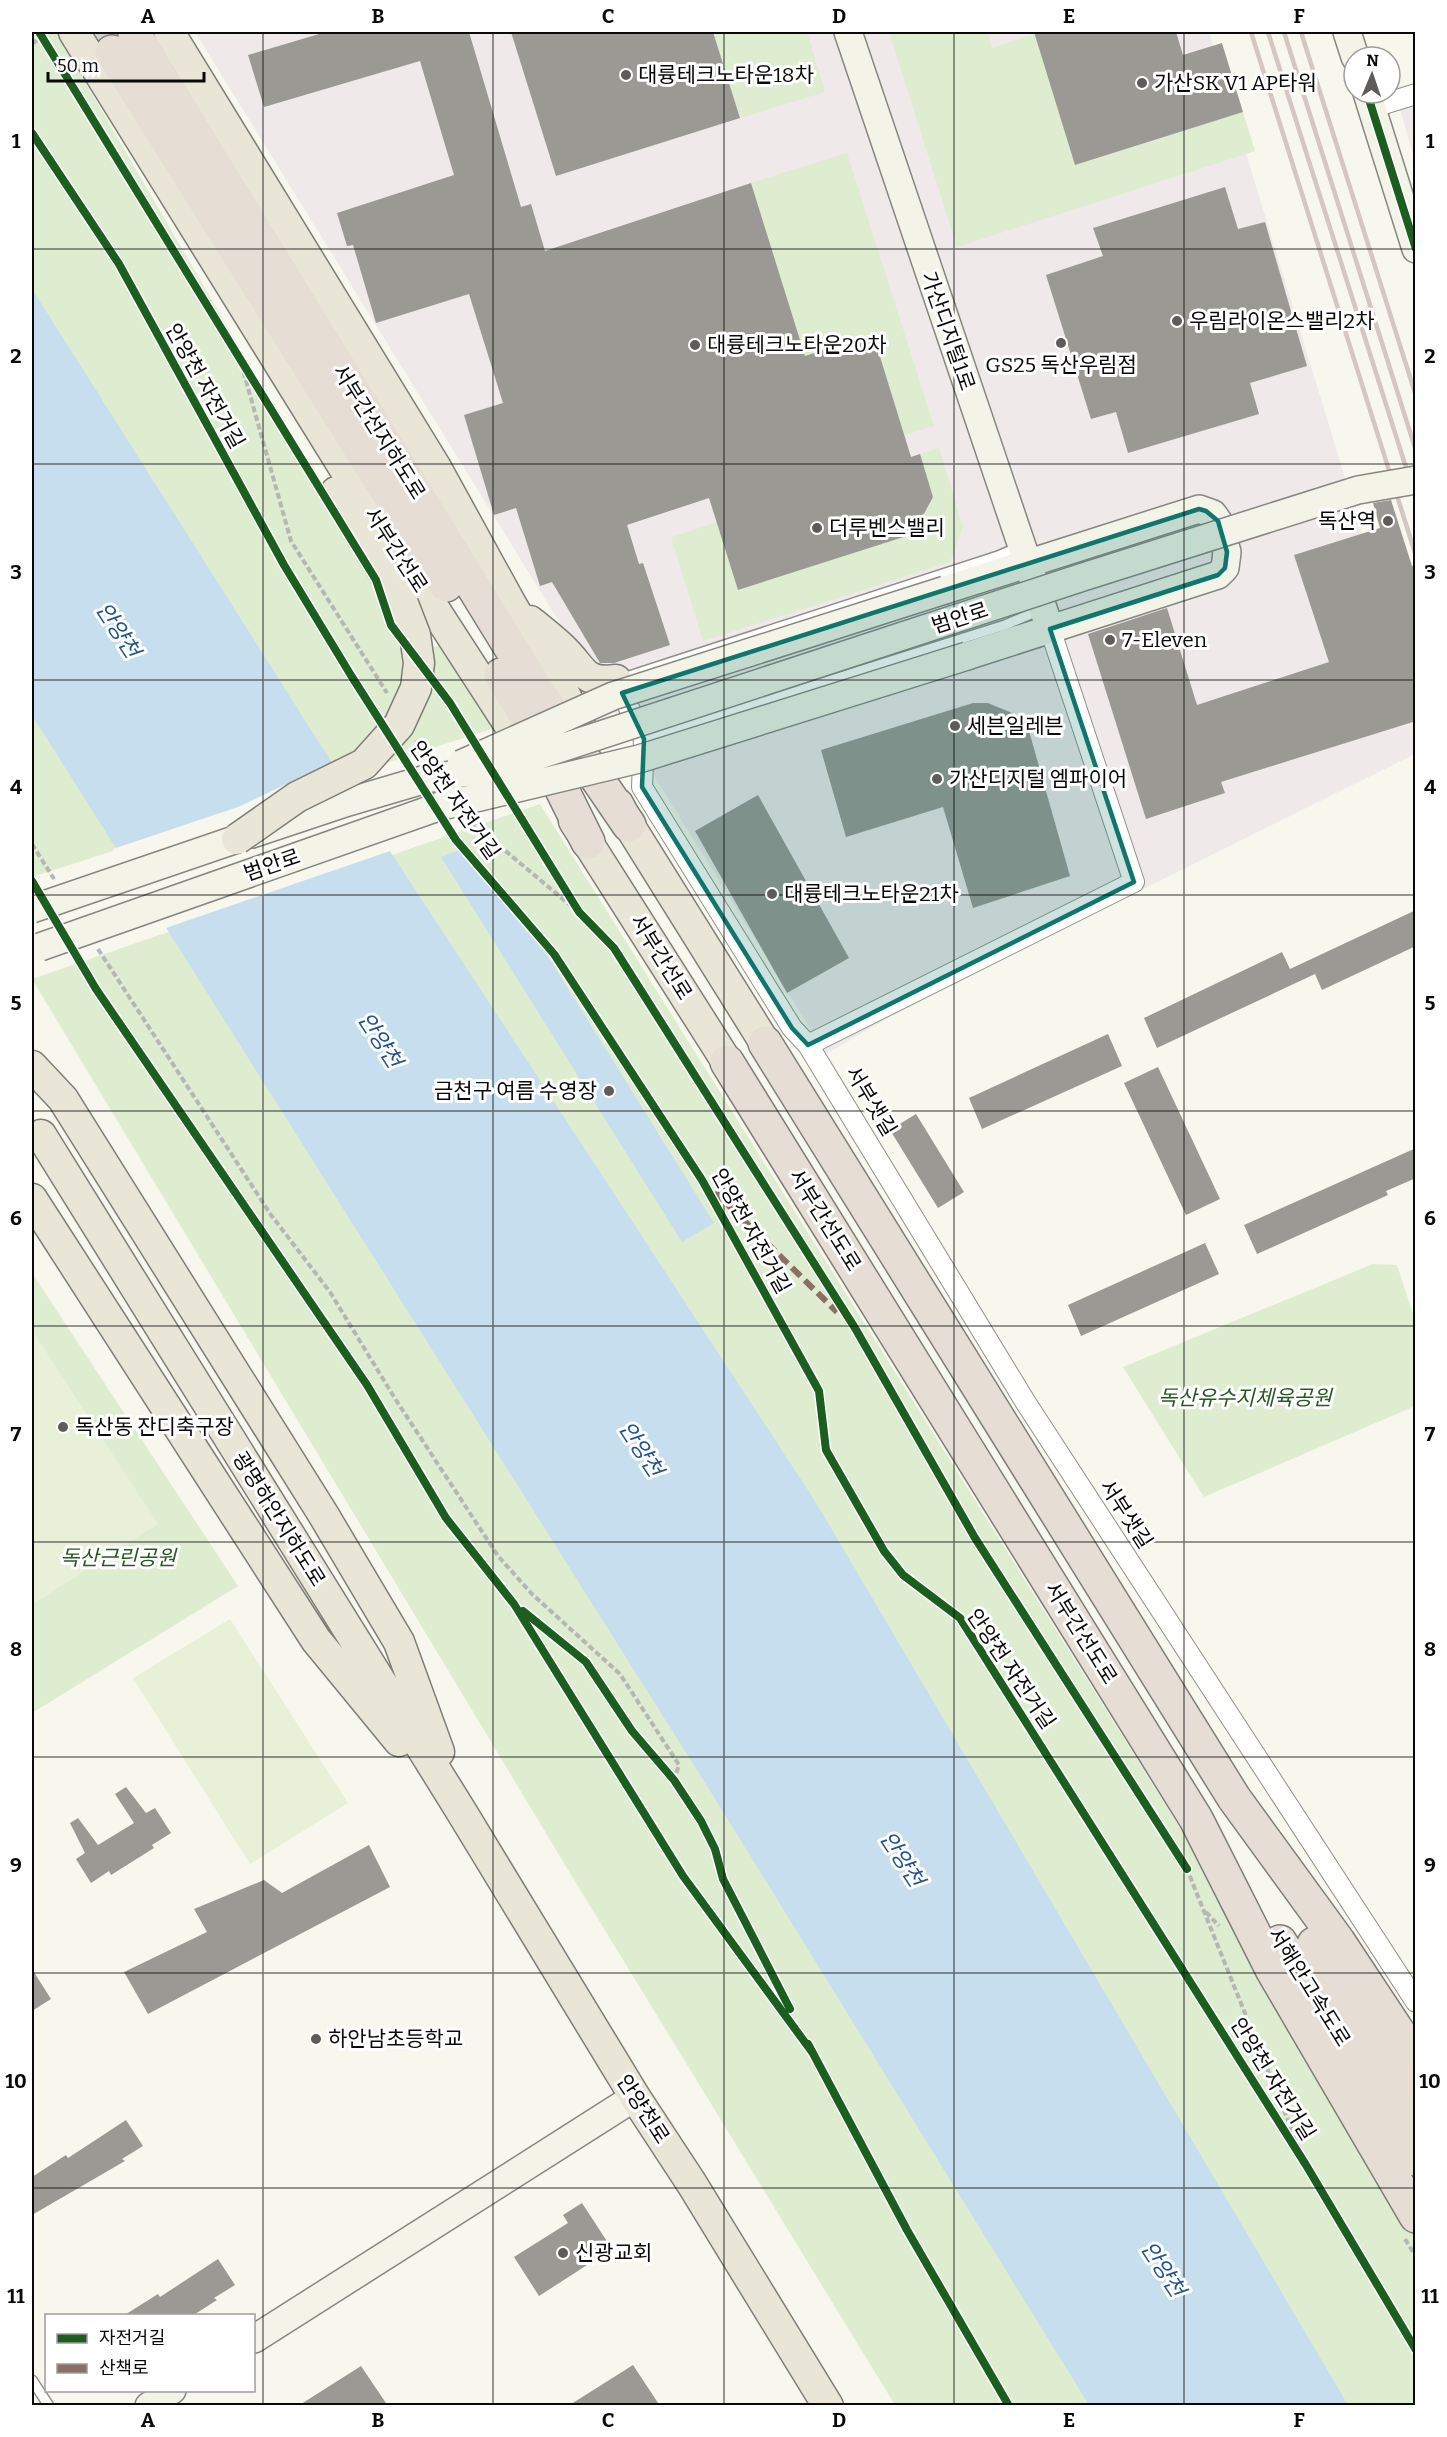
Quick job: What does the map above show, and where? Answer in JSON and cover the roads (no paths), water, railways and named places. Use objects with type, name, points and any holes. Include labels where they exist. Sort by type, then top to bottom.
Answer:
[{"type":"highway","name":"서부간선지하도로","points":[[588,842],[521,707],[124,44],[538,692],[629,825]]},
{"type":"highway","name":"서부간선도로","points":[[765,1043],[1234,1798],[1338,1941],[1416,2059]]},
{"type":"highway","name":"서부간선도로","points":[[727,1062],[1197,1819],[1273,1971],[1416,2216]]},
{"type":"highway","name":"서해안고속도로","points":[[1234,1798],[1317,1950],[1416,2108]]},
{"type":"highway","name":"서해안고속도로","points":[[1197,1819],[1297,1966],[1416,2160]]},
{"type":"main road","name":"서부간선로","points":[[74,32],[462,654],[588,842],[727,1062]]},
{"type":"main road","name":"서부간선로","points":[[169,32],[435,466],[512,606],[566,697],[629,825],[765,1043]]},
{"type":"main road","name":"가산디지털1로","points":[[848,32],[1050,629]]},
{"type":"main road","points":[[116,100],[131,138],[275,392],[403,604],[415,635],[419,663],[416,688],[399,725],[364,764],[297,796],[237,840]]},
{"type":"main road","points":[[1370,105],[1416,249]]},
{"type":"main road","name":"범안로","points":[[32,909],[429,773],[506,766],[1083,577],[1358,490],[1416,480]]},
{"type":"main road","points":[[429,773],[614,696],[945,590],[1023,551],[1199,508],[1212,514],[1218,521],[1227,552],[1225,568],[1218,575],[639,759],[438,807]]},
{"type":"main road","points":[[512,606],[564,650],[585,676],[629,693]]},
{"type":"main road","name":"범안로","points":[[34,951],[438,807],[506,766]]},
{"type":"main road","points":[[32,1050],[44,1086],[323,1514],[399,1642],[460,1811]]},
{"type":"main road","name":"광명하안지하도로","points":[[41,1134],[460,1811]]},
{"type":"main road","points":[[32,1199],[316,1640],[460,1811]]},
{"type":"main road","name":"안양천로","points":[[460,1811],[828,2406]]},
{"type":"main road","points":[[255,2338],[635,2097]]},
{"type":"main road","points":[[148,2406],[170,2392]]},
{"type":"street","points":[[808,1045],[1134,882],[1050,629]]},
{"type":"street","name":"서부샛길","points":[[629,693],[645,739],[642,787],[792,1028],[808,1045],[1026,1403],[1416,2002]]},
{"type":"lane","points":[[629,693],[1014,549],[1023,551],[992,586]]},
{"type":"lane","points":[[645,739],[1005,625],[1033,613],[1040,602]]},
{"type":"lane","points":[[32,2380],[49,2406]]},
{"type":"water","name":"안양천","points":[[32,289],[318,741],[815,1501],[1348,2405],[1089,2405],[714,1797],[32,715]]},
{"type":"water","name":"금천구 여름 수영장","points":[[460,850],[549,958],[714,1223],[682,1242],[441,857]]},
{"type":"tunnel","points":[[99,32],[112,52]]},
{"type":"railway","points":[[1251,32],[1416,556]]},
{"type":"railway","points":[[1268,32],[1416,499]]},
{"type":"railway","points":[[1284,32],[1416,451]]},
{"type":"railway","points":[[1301,32],[1416,396]]},
{"type":"place","name":"대륭테크노타운18차","points":[[626,75]]},
{"type":"place","name":"가산SK V1 AP타워","points":[[1142,83]]},
{"type":"place","name":"우림라이온스밸리2차","points":[[1177,321]]},
{"type":"place","name":"GS25 독산우림점","points":[[1061,343]]},
{"type":"place","name":"대륭테크노타운20차","points":[[695,345]]},
{"type":"place","name":"독산역","points":[[1388,521]]},
{"type":"place","name":"더루벤스밸리","points":[[817,528]]},
{"type":"place","name":"7-Eleven","points":[[1110,640]]},
{"type":"place","name":"세븐일레븐","points":[[955,726]]},
{"type":"place","name":"가산디지털 엠파이어","points":[[937,779]]},
{"type":"place","name":"대륭테크노타운21차","points":[[772,894]]},
{"type":"place","name":"금천구 여름 수영장","points":[[609,1091]]},
{"type":"place","name":"독산동 잔디축구장","points":[[63,1427]]},
{"type":"place","name":"하안남초등학교","points":[[316,2039]]},
{"type":"place","name":"신광교회","points":[[563,2253]]},
{"type":"park label","name":"독산유수지체육공원","points":[[1245,1398]]},
{"type":"park label","name":"독산근린공원","points":[[118,1558]]}]
